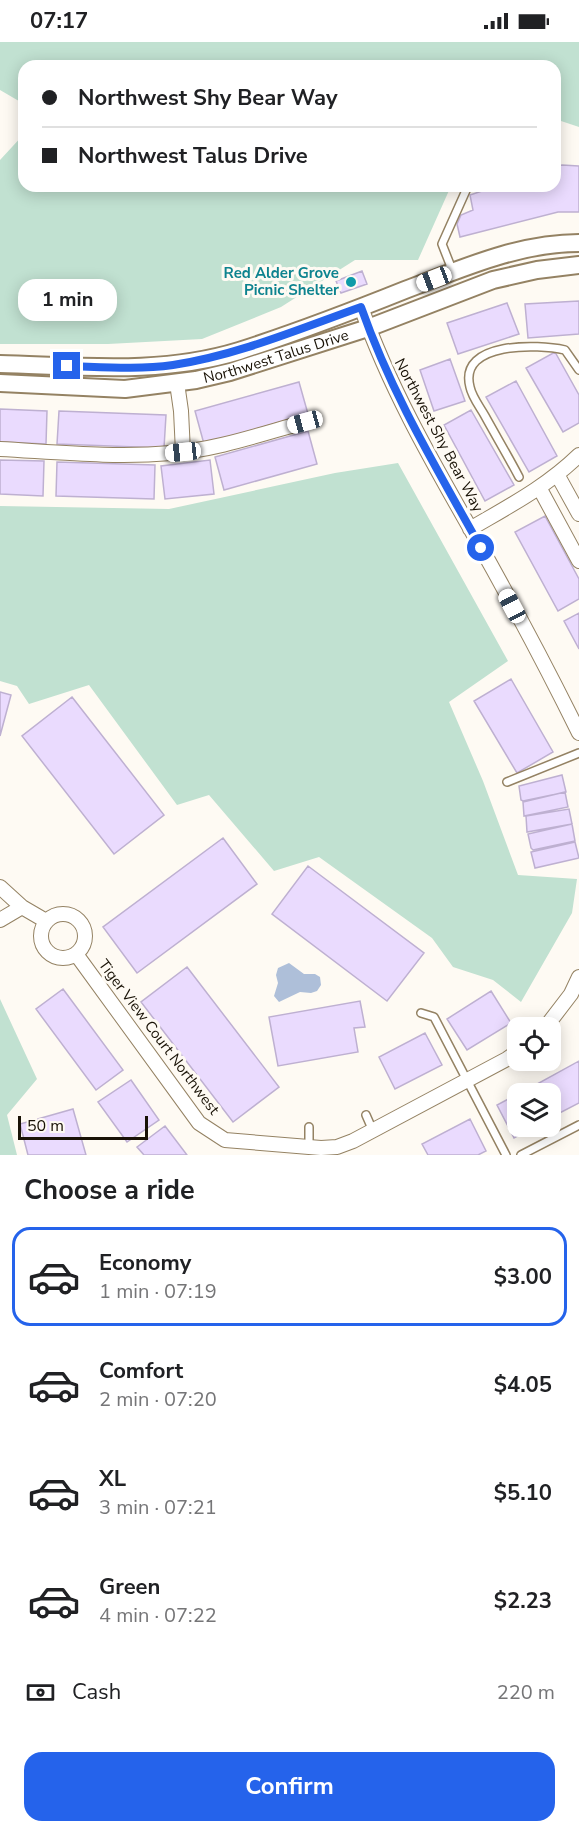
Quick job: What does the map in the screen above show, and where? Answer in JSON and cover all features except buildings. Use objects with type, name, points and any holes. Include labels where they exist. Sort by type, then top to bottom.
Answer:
[{"type":"street","name":"Northwest Talus Drive","points":[[0,364],[134,368],[170,365],[238,351],[498,256],[533,248],[579,243]]},
{"type":"street","name":"Northwest Talus Drive","points":[[0,383],[125,389],[177,383],[230,372],[368,328],[494,280],[537,270],[579,265]]},
{"type":"street","name":"Northwest Shy Bear Way","points":[[361,307],[384,368],[423,447],[470,529],[579,734]]},
{"type":"street","points":[[177,383],[183,452]]},
{"type":"street","points":[[0,449],[134,454],[183,452],[217,446],[305,422]]},
{"type":"street","points":[[470,529],[540,489],[558,476],[579,455]]},
{"type":"street","points":[[558,476],[579,514]]},
{"type":"street","points":[[540,489],[579,561]]},
{"type":"street","points":[[0,887],[22,908],[46,921]]},
{"type":"street","points":[[0,920],[22,908]]},
{"type":"street","points":[[65,914],[81,923],[84,940],[76,954],[62,958],[54,956],[42,945],[40,934],[46,921],[54,915],[65,914]]},
{"type":"street","name":"Tiger View Court Northwest","points":[[76,954],[199,1123],[225,1140],[337,1147],[373,1131],[507,1059]]},
{"type":"street","points":[[553,1017],[571,994],[579,977]]},
{"type":"lane","points":[[453,272],[442,244],[465,192]]},
{"type":"lane","points":[[519,477],[470,387],[470,369],[476,360],[491,352],[546,346],[565,350],[579,370]]},
{"type":"lane","points":[[507,782],[579,753]]},
{"type":"lane","points":[[421,1013],[434,1017],[506,1155]]},
{"type":"lane","points":[[366,1115],[373,1131]]},
{"type":"lane","points":[[521,1155],[579,1125]]},
{"type":"lane","points":[[309,1127],[309,1147]]},
{"type":"green space","points":[[0,42],[579,42],[579,127],[561,121],[561,60],[18,60],[18,100],[0,90]]},
{"type":"green space","points":[[18,140],[18,192],[448,192],[418,260],[355,260],[281,307],[202,339],[108,344],[0,344],[0,160]]},
{"type":"green space","points":[[398,463],[508,661],[449,702],[483,781],[518,875],[577,879],[572,913],[521,1002],[493,980],[453,967],[432,938],[319,857],[274,871],[209,795],[177,805],[89,685],[29,704],[17,686],[0,681],[0,506],[169,509],[335,473]]},
{"type":"green space","points":[[0,999],[37,1079],[7,1115],[17,1155],[0,1155]]},
{"type":"water","points":[[289,963],[304,974],[315,974],[320,977],[321,985],[317,991],[300,992],[279,1002],[274,996],[278,983],[276,975],[278,968]]},
{"type":"place","name":"Red Alder Grove Picnic Shelter","points":[[351,282]]},
{"type":"route","points":[[67,366],[134,368],[204,359],[238,351],[361,307],[384,368],[423,447],[481,548]]}]
